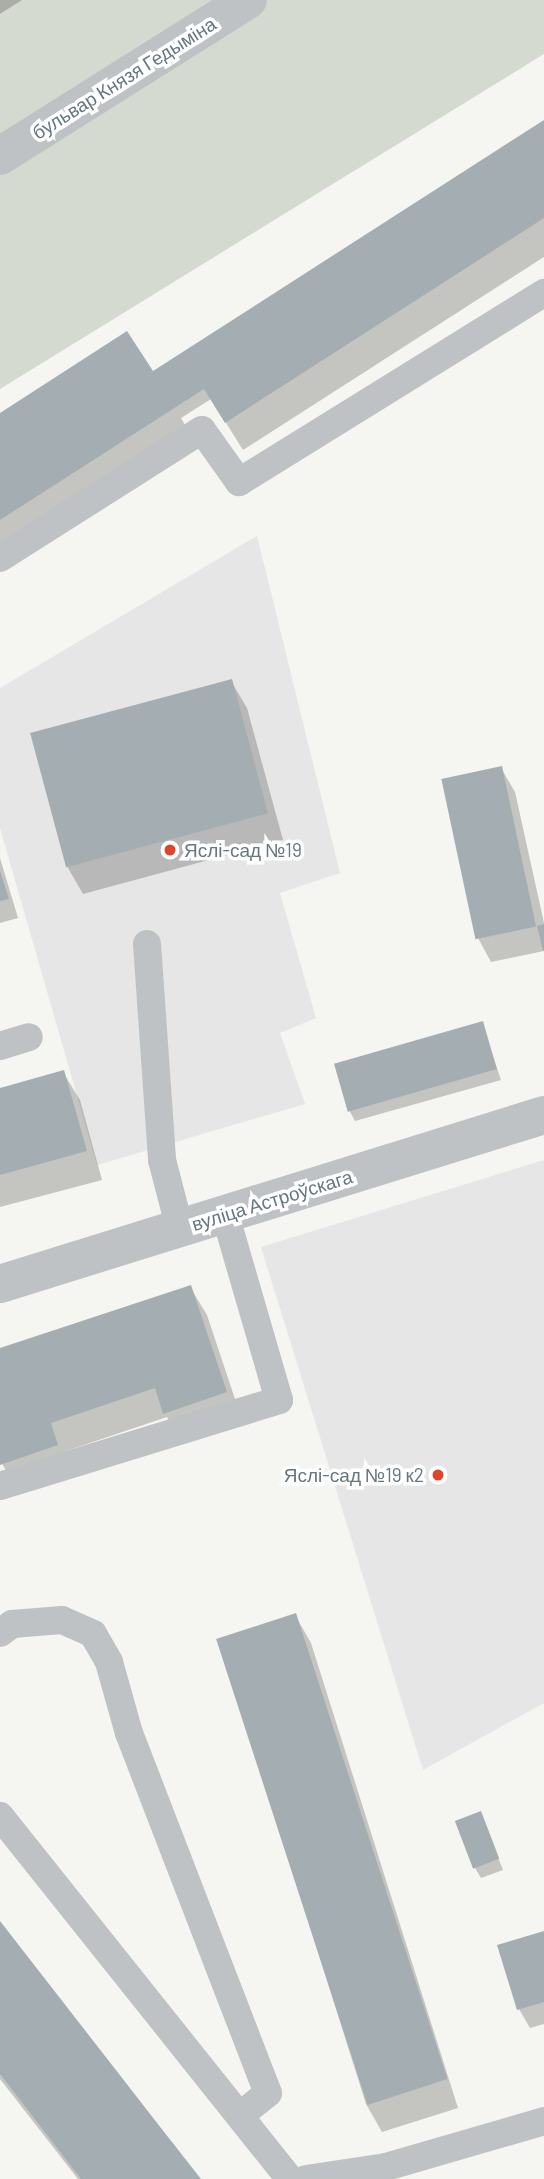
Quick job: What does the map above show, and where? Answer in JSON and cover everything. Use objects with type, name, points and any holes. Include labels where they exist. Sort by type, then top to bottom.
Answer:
[{"type":"street","name":"бульвар Князя Гедыміна","points":[[0,156],[248,0]]},
{"type":"street","name":"вуліца Астроўскага","points":[[0,1284],[544,1115]]},
{"type":"lane","points":[[0,558],[202,430],[239,482],[544,293]]},
{"type":"lane","points":[[147,944],[162,1160],[180,1229]]},
{"type":"lane","points":[[0,1046],[29,1037]]},
{"type":"lane","points":[[0,1486],[279,1400],[225,1214]]},
{"type":"lane","points":[[0,1633],[12,1624],[62,1620],[93,1634],[109,1662],[129,1733],[268,2093],[240,2116]]},
{"type":"lane","points":[[0,1816],[290,2179]]},
{"type":"lane","points":[[306,2179],[386,2167],[544,2121]]},
{"type":"shaded area","points":[[0,0],[544,0],[544,54],[0,389]]},
{"type":"shaded area","name":"Яслі-сад №19","points":[[257,536],[340,873],[280,893],[316,1018],[280,1033],[305,1104],[97,1165],[0,828],[0,688]]},
{"type":"shaded area","name":"Яслі-сад №19 к2","points":[[544,1160],[544,1703],[423,1770],[261,1247]]},
{"type":"building","points":[[544,120],[544,218],[225,423],[204,389],[0,520],[0,413],[127,331],[153,371]]},
{"type":"building","points":[[232,679],[268,813],[66,867],[30,733]]},
{"type":"building","points":[[502,766],[536,926],[475,939],[441,779]]},
{"type":"building","points":[[0,871],[9,899],[0,901]]},
{"type":"building","points":[[544,924],[544,950],[543,951],[537,926]]},
{"type":"building","points":[[483,1021],[497,1069],[348,1112],[334,1064]]},
{"type":"building","points":[[64,1070],[87,1151],[0,1175],[0,1088]]},
{"type":"building","points":[[191,1285],[227,1392],[163,1414],[155,1388],[51,1423],[58,1445],[0,1465],[0,1348]]},
{"type":"building","points":[[296,1613],[447,2079],[368,2105],[216,1639]]},
{"type":"building","points":[[481,1811],[499,1859],[473,1869],[455,1821]]},
{"type":"building","points":[[0,1921],[201,2179],[81,2179],[0,2074]]},
{"type":"building","points":[[544,1931],[544,2002],[517,2010],[497,1945]]},
{"type":"place","name":"Яслі-сад №19","points":[[170,850]]},
{"type":"place","name":"Яслі-сад №19 к2","points":[[438,1475]]}]
